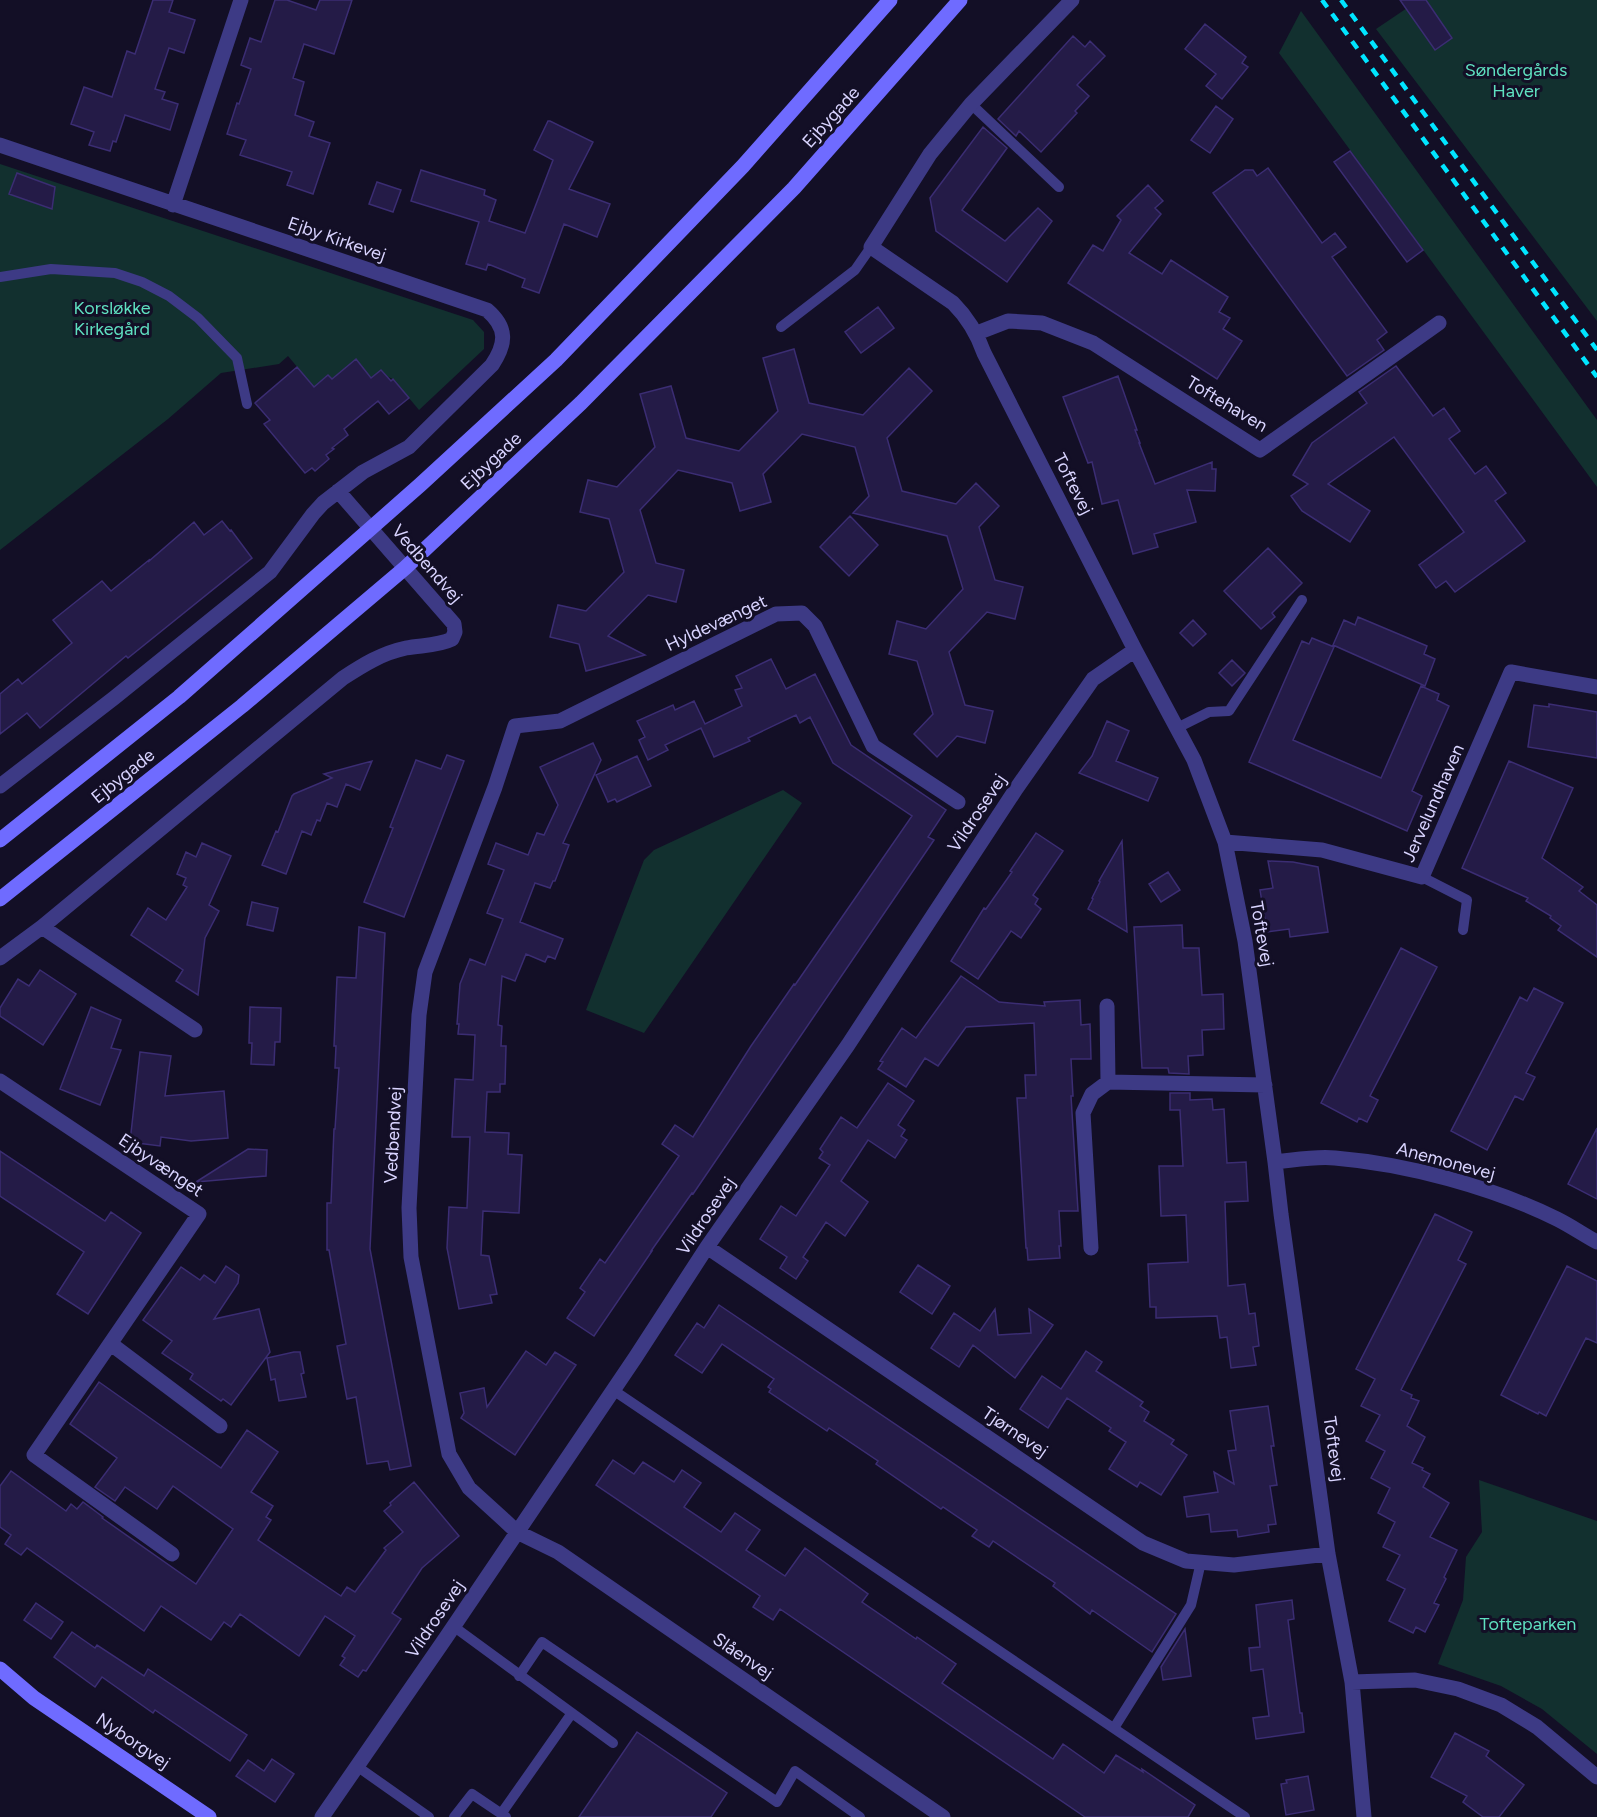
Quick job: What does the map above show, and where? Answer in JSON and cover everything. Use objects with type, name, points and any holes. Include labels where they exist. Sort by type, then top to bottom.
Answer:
[{"type":"main road","name":"Ejbygade","points":[[0,840],[179,697],[371,529],[564,351],[765,142],[890,0]]},
{"type":"main road","name":"Ejbygade","points":[[0,899],[242,706],[405,568],[581,403],[794,188],[960,0]]},
{"type":"main road","name":"Nyborgvej","points":[[0,1669],[34,1698],[209,1817]]},
{"type":"main road","name":"Nyborgvej","points":[[0,1680],[34,1698]]},
{"type":"street","points":[[173,205],[241,0]]},
{"type":"street","points":[[871,247],[930,154],[971,104],[1072,0]]},
{"type":"street","name":"Ejby Kirkevej","points":[[0,145],[487,310],[494,316],[502,329],[503,343],[500,354],[492,365],[409,447],[363,472],[338,491]]},
{"type":"street","name":"Toftevej","points":[[871,247],[953,303],[977,333],[984,353],[1135,650],[1194,760],[1225,842],[1245,941],[1328,1554],[1352,1682],[1364,1817]]},
{"type":"street","name":"Toftehaven","points":[[977,333],[1008,321],[1042,323],[1093,343],[1260,450],[1439,323]]},
{"type":"street","points":[[0,786],[114,698],[270,572],[313,514],[338,491],[371,529]]},
{"type":"street","name":"Vedbendvej","points":[[42,927],[343,678],[374,659],[393,651],[445,643],[453,639],[454,624],[371,529]]},
{"type":"street","name":"Hyldevænget","points":[[515,726],[560,721],[776,614],[802,613],[815,626],[873,746],[958,801]]},
{"type":"street","name":"Vildrosevej","points":[[322,1817],[613,1390],[707,1247],[848,1045],[1016,789],[1093,679],[1135,650]]},
{"type":"street","name":"Jervelundhaven","points":[[1225,842],[1322,850],[1422,877],[1511,672],[1597,687]]},
{"type":"street","name":"Vedbendvej","points":[[515,726],[495,787],[425,972],[419,1015],[409,1208],[411,1257],[449,1454],[469,1488],[517,1532]]},
{"type":"street","points":[[0,958],[42,927],[195,1030]]},
{"type":"street","points":[[1107,1006],[1108,1082]]},
{"type":"street","name":"Ejbyvænget","points":[[0,1081],[199,1214],[34,1455],[172,1554]]},
{"type":"street","points":[[1091,1248],[1083,1113],[1092,1094],[1108,1082],[1265,1085]]},
{"type":"street","name":"Anemonevej","points":[[1275,1162],[1333,1157],[1405,1167],[1478,1188],[1557,1220],[1597,1242]]},
{"type":"street","name":"Tjørnevej","points":[[707,1247],[1143,1543],[1186,1561],[1234,1565],[1328,1554]]},
{"type":"street","points":[[111,1344],[220,1426]]},
{"type":"street","name":"Slåenvej","points":[[517,1532],[558,1552],[943,1817]]},
{"type":"street","points":[[1352,1682],[1415,1680],[1458,1689],[1501,1705],[1537,1727],[1597,1778]]},
{"type":"lane","points":[[971,104],[1059,187]]},
{"type":"lane","points":[[781,327],[855,270],[871,247]]},
{"type":"lane","points":[[0,277],[51,269],[115,273],[160,291],[198,318],[237,358],[247,404]]},
{"type":"lane","points":[[1177,728],[1209,712],[1229,711],[1302,600]]},
{"type":"lane","points":[[1422,877],[1467,900],[1463,930]]},
{"type":"lane","points":[[613,1390],[1245,1817]]},
{"type":"lane","points":[[1114,1728],[1191,1605],[1201,1562]]},
{"type":"lane","points":[[453,1626],[613,1743]]},
{"type":"lane","points":[[519,1676],[542,1642],[777,1802],[795,1771],[861,1817]]},
{"type":"lane","points":[[454,1817],[472,1794],[504,1815],[572,1713]]},
{"type":"lane","points":[[358,1767],[429,1817]]},
{"type":"green space","name":"Søndergårds Haver","points":[[1419,0],[1597,0],[1597,321],[1376,29]]},
{"type":"green space","points":[[1301,11],[1597,420],[1597,487],[1279,53]]},
{"type":"green space","name":"Korsløkke Kirkegård","points":[[0,164],[473,320],[484,332],[484,349],[419,410],[393,379],[381,370],[371,378],[356,359],[332,379],[328,375],[314,387],[288,356],[279,364],[221,373],[168,419],[0,550]]},
{"type":"green space","points":[[783,790],[802,803],[644,1033],[586,1010],[644,860],[654,850]]},
{"type":"green space","name":"Tofteparken","points":[[1479,1480],[1597,1521],[1597,1754],[1542,1709],[1501,1686],[1438,1664],[1463,1600],[1466,1557],[1482,1532]]},
{"type":"building","points":[[153,0],[173,0],[169,12],[195,20],[184,53],[169,48],[155,89],[165,92],[162,99],[178,104],[170,130],[125,115],[116,142],[113,141],[110,151],[89,145],[94,132],[71,124],[84,87],[112,97],[127,51],[135,54]]},
{"type":"building","points":[[275,0],[287,0],[316,10],[320,0],[352,0],[334,54],[304,44],[293,78],[304,82],[295,115],[314,122],[309,136],[330,143],[313,194],[287,185],[292,172],[240,155],[246,140],[227,134],[251,69],[241,65],[250,38],[261,42]]},
{"type":"building","points":[[1400,0],[1426,0],[1452,38],[1435,50]]},
{"type":"building","points":[[1205,24],[1246,57],[1242,63],[1248,67],[1222,99],[1206,86],[1216,74],[1185,49]]},
{"type":"building","points":[[1073,36],[1085,47],[1090,41],[1105,56],[1077,85],[1089,96],[1075,111],[1077,113],[1041,152],[1019,131],[1016,136],[998,119]]},
{"type":"building","points":[[1216,106],[1233,119],[1210,153],[1191,140]]},
{"type":"building","points":[[548,121],[593,142],[569,189],[610,204],[597,237],[564,224],[539,293],[522,287],[525,279],[488,264],[486,270],[466,264],[479,222],[411,201],[421,170],[485,190],[484,195],[496,200],[489,221],[525,233],[553,160],[534,150]]},
{"type":"building","points":[[983,127],[1007,148],[962,210],[1005,241],[1038,208],[1052,221],[1007,282],[936,231],[930,198]]},
{"type":"building","points":[[1350,151],[1423,250],[1407,262],[1334,162]]},
{"type":"building","points":[[1268,168],[1322,243],[1335,233],[1346,247],[1332,257],[1387,332],[1377,340],[1384,350],[1347,376],[1213,193],[1245,170],[1253,170],[1257,176]]},
{"type":"building","points":[[17,173],[55,187],[52,209],[9,194]]},
{"type":"building","points":[[377,182],[401,190],[393,212],[369,204]]},
{"type":"building","points":[[1148,185],[1163,201],[1155,208],[1161,214],[1129,253],[1162,274],[1171,260],[1228,297],[1219,312],[1230,318],[1223,329],[1242,341],[1217,379],[1068,283],[1093,245],[1103,251],[1121,220],[1117,216]]},
{"type":"building","points":[[878,307],[894,328],[861,353],[845,332]]},
{"type":"building","points":[[794,349],[809,403],[863,415],[909,368],[932,391],[887,438],[902,491],[956,504],[976,483],[999,506],[979,527],[995,580],[1023,587],[1015,619],[987,612],[949,652],[965,705],[993,711],[985,743],[957,736],[937,757],[914,734],[933,714],[917,661],[889,654],[897,621],[926,629],[963,589],[947,536],[853,513],[869,496],[855,447],[802,434],[763,474],[771,502],[740,511],[732,483],[678,470],[640,510],[656,563],[684,570],[676,602],[648,595],[608,636],[645,655],[586,671],[579,644],[550,637],[558,605],[586,611],[624,572],[609,519],[580,512],[588,480],[617,487],[655,447],[640,394],[671,386],[686,438],[739,451],[778,411],[763,358]]},
{"type":"building","points":[[356,359],[371,378],[381,370],[391,381],[393,379],[409,398],[389,414],[378,401],[344,429],[348,435],[326,455],[329,459],[315,471],[312,468],[305,473],[264,424],[270,420],[255,403],[297,367],[314,387],[328,375],[332,379]]},
{"type":"building","points":[[1396,366],[1433,416],[1444,408],[1460,431],[1449,439],[1475,474],[1486,466],[1506,493],[1495,501],[1525,541],[1455,592],[1446,581],[1436,588],[1419,565],[1464,532],[1394,437],[1328,484],[1370,511],[1350,542],[1302,511],[1291,496],[1308,484],[1293,475],[1312,443],[1367,403],[1359,392]]},
{"type":"building","points":[[1118,376],[1137,430],[1135,430],[1139,443],[1155,484],[1212,462],[1212,469],[1216,469],[1215,491],[1187,490],[1196,522],[1154,534],[1158,547],[1133,554],[1118,500],[1102,504],[1092,462],[1088,463],[1063,397]]},
{"type":"building","points":[[850,516],[878,545],[849,576],[820,547]]},
{"type":"building","points":[[222,521],[252,558],[128,658],[126,656],[40,728],[27,713],[0,734],[0,694],[18,679],[22,684],[72,643],[53,620],[102,581],[111,591],[194,522],[204,535]]},
{"type":"building","points":[[1268,548],[1302,583],[1272,613],[1275,617],[1261,629],[1224,591]]},
{"type":"building","points":[[1358,617],[1427,646],[1424,654],[1435,659],[1425,686],[1333,645],[1344,620],[1355,625]]},
{"type":"building","points":[[1193,620],[1206,634],[1193,646],[1180,633]]},
{"type":"building","points":[[1312,638],[1334,647],[1293,740],[1381,778],[1421,686],[1439,694],[1437,700],[1449,706],[1412,791],[1422,796],[1407,831],[1249,762],[1302,641],[1309,644]]},
{"type":"building","points":[[771,659],[786,689],[815,674],[851,745],[946,810],[928,837],[934,840],[594,1336],[567,1318],[585,1292],[580,1288],[600,1259],[605,1263],[679,1156],[662,1144],[675,1125],[693,1137],[751,1046],[912,816],[833,763],[810,717],[800,723],[796,715],[748,738],[750,741],[714,757],[701,728],[665,745],[668,750],[648,760],[639,740],[645,737],[637,721],[673,705],[675,710],[694,701],[705,724],[742,706],[735,690],[742,688],[736,676]]},
{"type":"building","points":[[1232,660],[1245,673],[1232,686],[1219,673]]},
{"type":"building","points":[[1549,704],[1597,712],[1597,758],[1528,747],[1534,705],[1549,707]]},
{"type":"building","points":[[1107,721],[1129,731],[1116,761],[1158,778],[1148,801],[1079,773],[1092,756]]},
{"type":"building","points":[[593,743],[601,760],[563,843],[569,845],[555,881],[550,888],[535,883],[520,922],[563,939],[555,959],[548,956],[545,962],[526,954],[515,981],[502,976],[498,1025],[502,1026],[501,1046],[506,1046],[505,1084],[500,1084],[500,1092],[487,1092],[485,1132],[509,1133],[508,1154],[522,1155],[519,1213],[483,1211],[481,1255],[489,1256],[497,1294],[490,1295],[492,1303],[459,1309],[447,1248],[449,1207],[467,1208],[470,1137],[452,1137],[455,1079],[473,1080],[475,1035],[458,1034],[459,1024],[457,1024],[460,984],[470,959],[485,965],[503,919],[487,913],[504,870],[488,864],[496,843],[528,855],[537,833],[544,835],[558,805],[540,767]]},
{"type":"building","points":[[447,755],[464,761],[404,917],[364,902],[416,760],[441,769]]},
{"type":"building","points":[[637,756],[651,786],[617,802],[615,799],[608,802],[596,775]]},
{"type":"building","points":[[372,761],[360,790],[346,784],[337,807],[327,803],[311,835],[302,831],[286,874],[262,865],[294,794],[332,778],[324,774]]},
{"type":"building","points":[[1509,761],[1573,788],[1542,858],[1583,887],[1579,891],[1597,905],[1597,957],[1558,930],[1561,926],[1550,918],[1551,916],[1526,901],[1528,898],[1462,868]]},
{"type":"building","points":[[1036,833],[1063,851],[1033,895],[1038,899],[1035,904],[1041,909],[1021,938],[1011,931],[978,979],[951,961],[984,908],[986,909],[1012,872],[1010,871]]},
{"type":"building","points":[[1122,841],[1127,932],[1088,909],[1099,881]]},
{"type":"building","points":[[202,843],[231,856],[209,905],[219,911],[205,938],[198,995],[176,981],[183,970],[131,935],[148,908],[166,920],[187,887],[183,885],[186,878],[177,874],[186,852],[196,857]]},
{"type":"building","points":[[1268,861],[1293,862],[1318,867],[1328,932],[1290,937],[1289,929],[1267,932],[1260,890],[1273,888]]},
{"type":"building","points":[[1168,872],[1180,890],[1161,902],[1149,884]]},
{"type":"building","points":[[252,902],[278,908],[273,931],[247,925]]},
{"type":"building","points":[[1182,925],[1183,948],[1199,948],[1202,995],[1223,994],[1224,1029],[1202,1030],[1203,1055],[1188,1056],[1189,1074],[1169,1073],[1168,1068],[1142,1068],[1134,927]]},
{"type":"building","points":[[359,927],[385,933],[370,1249],[411,1466],[390,1470],[388,1461],[367,1464],[356,1397],[347,1399],[337,1346],[346,1344],[329,1250],[327,1250],[327,1203],[331,1203],[339,1068],[335,1068],[336,1046],[334,1046],[337,977],[356,978]]},
{"type":"building","points":[[1401,948],[1437,967],[1370,1096],[1378,1100],[1367,1122],[1359,1118],[1357,1122],[1321,1103]]},
{"type":"building","points":[[40,970],[76,994],[43,1045],[0,1016],[0,1008],[18,979],[29,986]]},
{"type":"building","points":[[961,976],[999,1002],[1045,1006],[1044,1002],[1080,1000],[1081,1025],[1090,1024],[1091,1059],[1071,1059],[1078,1211],[1059,1211],[1060,1258],[1028,1260],[1026,1248],[1017,1098],[1026,1098],[1025,1075],[1036,1075],[1034,1023],[966,1027],[938,1066],[925,1058],[906,1087],[878,1069],[883,1062],[880,1061],[902,1028],[916,1038]]},
{"type":"building","points":[[1534,988],[1563,1003],[1526,1073],[1535,1077],[1523,1100],[1515,1096],[1487,1150],[1451,1131],[1520,997],[1527,1001]]},
{"type":"building","points":[[91,1007],[121,1020],[111,1048],[121,1050],[100,1105],[60,1089]]},
{"type":"building","points":[[250,1007],[281,1008],[280,1042],[275,1042],[274,1065],[251,1064]]},
{"type":"building","points":[[140,1052],[171,1056],[165,1096],[224,1091],[228,1138],[191,1141],[161,1137],[160,1146],[130,1142]]},
{"type":"building","points":[[888,1083],[914,1101],[898,1125],[905,1130],[901,1136],[907,1140],[895,1158],[868,1140],[841,1181],[868,1202],[845,1236],[826,1222],[803,1257],[808,1261],[796,1279],[780,1268],[787,1257],[760,1239],[781,1206],[796,1216],[830,1165],[819,1158],[823,1152],[820,1149],[841,1117],[857,1128]]},
{"type":"building","points":[[1170,1093],[1190,1093],[1190,1100],[1212,1099],[1213,1110],[1224,1109],[1227,1163],[1246,1162],[1248,1201],[1225,1202],[1228,1286],[1245,1284],[1249,1314],[1255,1313],[1259,1346],[1253,1347],[1256,1365],[1231,1368],[1227,1337],[1220,1338],[1217,1316],[1156,1318],[1156,1307],[1150,1307],[1148,1264],[1188,1262],[1186,1215],[1161,1216],[1159,1166],[1183,1166],[1180,1110],[1170,1110]]},
{"type":"building","points":[[1597,1128],[1597,1199],[1568,1184]]},
{"type":"building","points":[[248,1149],[267,1150],[266,1176],[196,1182]]},
{"type":"building","points":[[0,1151],[105,1221],[111,1212],[141,1233],[88,1314],[57,1294],[84,1252],[0,1196]]},
{"type":"building","points":[[1435,1214],[1472,1232],[1458,1260],[1466,1264],[1401,1390],[1419,1401],[1407,1426],[1425,1437],[1412,1463],[1430,1474],[1423,1487],[1449,1503],[1430,1537],[1457,1550],[1434,1603],[1439,1605],[1425,1632],[1416,1627],[1413,1633],[1389,1621],[1405,1589],[1387,1580],[1400,1555],[1383,1547],[1395,1522],[1378,1513],[1390,1488],[1371,1478],[1385,1451],[1366,1441],[1380,1415],[1361,1406],[1375,1379],[1356,1369]]},
{"type":"building","points":[[918,1265],[950,1286],[932,1314],[900,1292]]},
{"type":"building","points":[[226,1266],[239,1275],[238,1283],[214,1319],[259,1309],[270,1352],[231,1405],[223,1399],[221,1401],[190,1379],[193,1374],[162,1353],[172,1341],[143,1320],[181,1267],[200,1280],[204,1275],[215,1283]]},
{"type":"building","points":[[1567,1266],[1597,1281],[1597,1343],[1586,1338],[1546,1416],[1501,1395]]},
{"type":"building","points":[[719,1305],[1176,1614],[1152,1652],[1092,1610],[1090,1614],[1053,1586],[1055,1583],[993,1541],[989,1547],[972,1536],[977,1530],[943,1507],[941,1509],[876,1464],[878,1461],[829,1428],[827,1431],[769,1392],[771,1389],[768,1387],[774,1379],[722,1344],[702,1373],[675,1355],[697,1323],[704,1328]]},
{"type":"building","points":[[995,1309],[998,1335],[1031,1333],[1029,1309],[1053,1325],[1015,1378],[973,1345],[959,1367],[931,1348],[954,1313],[980,1331]]},
{"type":"building","points":[[526,1351],[546,1365],[555,1352],[576,1365],[515,1455],[461,1418],[464,1413],[460,1393],[484,1388],[487,1407]]},
{"type":"building","points":[[1086,1351],[1102,1362],[1096,1371],[1143,1402],[1140,1406],[1149,1412],[1144,1421],[1174,1440],[1171,1444],[1187,1455],[1161,1495],[1140,1482],[1137,1487],[1109,1469],[1126,1442],[1109,1431],[1111,1428],[1067,1398],[1048,1428],[1020,1409],[1042,1376],[1061,1389]]},
{"type":"building","points":[[300,1352],[304,1373],[301,1374],[306,1397],[279,1401],[275,1379],[271,1380],[267,1358]]},
{"type":"building","points":[[99,1382],[221,1468],[247,1430],[278,1452],[251,1492],[273,1506],[266,1517],[271,1520],[258,1540],[341,1596],[347,1587],[355,1592],[386,1550],[384,1548],[403,1532],[384,1511],[414,1482],[459,1536],[422,1568],[392,1613],[401,1619],[366,1671],[363,1670],[358,1677],[340,1665],[345,1658],[342,1656],[355,1636],[325,1616],[299,1656],[240,1614],[231,1627],[224,1622],[211,1640],[161,1606],[144,1631],[27,1548],[21,1555],[5,1544],[11,1535],[0,1527],[0,1486],[11,1471],[66,1511],[71,1504],[77,1509],[83,1502],[196,1584],[233,1529],[173,1486],[157,1509],[125,1487],[115,1501],[95,1487],[117,1458],[70,1424]]},
{"type":"building","points":[[1268,1406],[1277,1485],[1270,1486],[1276,1524],[1268,1525],[1269,1532],[1238,1537],[1237,1530],[1211,1532],[1209,1514],[1187,1517],[1184,1497],[1218,1492],[1214,1472],[1234,1484],[1228,1451],[1236,1450],[1230,1411]]},
{"type":"building","points":[[613,1460],[634,1474],[643,1462],[674,1482],[682,1470],[701,1483],[684,1507],[721,1532],[735,1513],[760,1530],[746,1550],[785,1576],[805,1548],[868,1594],[862,1602],[956,1664],[942,1683],[1053,1759],[1063,1744],[1104,1773],[1116,1755],[1143,1772],[1142,1769],[1195,1805],[1188,1817],[1085,1817],[780,1609],[773,1620],[753,1607],[760,1596],[596,1485]]},
{"type":"building","points":[[1292,1600],[1294,1619],[1288,1620],[1304,1732],[1256,1739],[1253,1718],[1269,1716],[1263,1669],[1251,1671],[1249,1648],[1260,1647],[1256,1605]]},
{"type":"building","points":[[36,1603],[63,1622],[51,1639],[24,1620]]},
{"type":"building","points":[[1185,1629],[1191,1676],[1163,1680],[1161,1667]]},
{"type":"building","points":[[72,1632],[95,1648],[97,1645],[144,1676],[148,1669],[247,1735],[230,1761],[155,1710],[153,1713],[102,1677],[95,1687],[54,1657]]},
{"type":"building","points":[[637,1732],[727,1793],[711,1817],[579,1817]]},
{"type":"building","points":[[1455,1733],[1489,1751],[1486,1756],[1524,1785],[1499,1817],[1483,1817],[1463,1802],[1467,1796],[1431,1777]]},
{"type":"building","points":[[272,1759],[294,1774],[275,1802],[236,1776],[248,1760],[264,1771]]},
{"type":"building","points":[[1308,1776],[1314,1810],[1286,1815],[1281,1784],[1287,1783],[1286,1780]]},
{"type":"railway","points":[[1322,0],[1597,377]]},
{"type":"railway","points":[[1341,0],[1597,350]]}]
